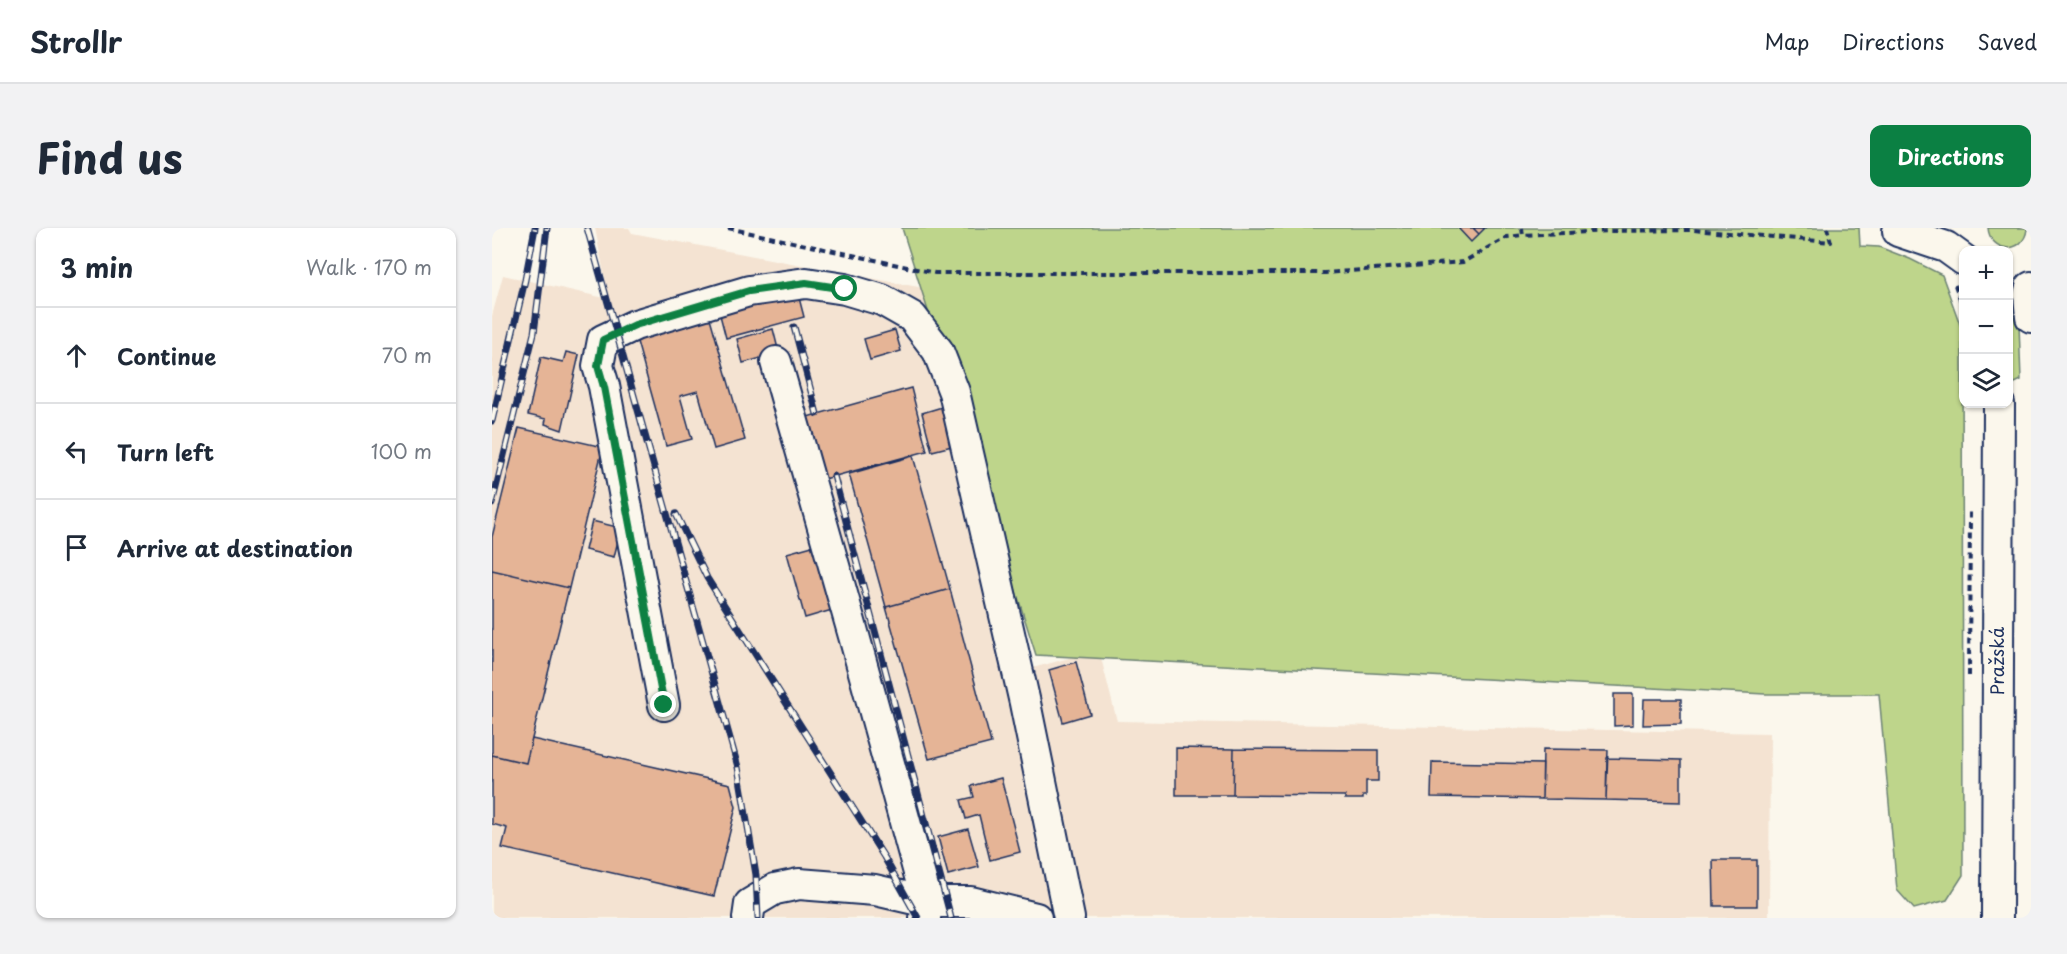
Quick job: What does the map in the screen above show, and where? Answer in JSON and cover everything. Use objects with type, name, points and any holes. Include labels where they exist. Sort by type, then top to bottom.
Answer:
[{"type":"street","points":[[1902,228],[1898,231],[1946,247],[1959,255]]},
{"type":"street","points":[[1955,228],[1959,247]]},
{"type":"street","points":[[2013,280],[2031,275]]},
{"type":"street","points":[[664,705],[607,398],[598,366],[603,340],[635,325],[749,291],[806,283],[845,289],[882,300],[912,317],[938,351],[954,392],[1025,703],[1069,918]]},
{"type":"street","points":[[2031,287],[2029,304],[2031,317]]},
{"type":"street","points":[[776,362],[854,636],[926,910]]},
{"type":"street","name":"Pražská","points":[[1997,918],[1999,408]]},
{"type":"street","points":[[748,918],[750,904],[775,889],[799,884],[875,890],[926,910],[971,902],[1032,918]]},
{"type":"path","points":[[728,228],[935,273],[1325,273],[1464,262],[1507,237],[1523,235],[1609,230],[1693,229],[1831,242],[1827,228]]},
{"type":"path","points":[[1522,228],[1523,235]]},
{"type":"shaded area","points":[[595,228],[629,228],[632,233],[929,289],[1025,670],[1099,650],[1117,721],[1770,733],[1769,918],[492,918],[492,316],[503,275],[609,299]]},
{"type":"green space","points":[[902,228],[1859,228],[1860,246],[1879,247],[1942,275],[1959,322],[1959,408],[1962,408],[1963,875],[1947,900],[1914,909],[1897,890],[1879,694],[1765,694],[1036,655]]},
{"type":"green space","points":[[1988,228],[2027,228],[2025,237],[2014,247],[2000,246],[1990,236]]},
{"type":"green space","points":[[2013,293],[2018,297],[2021,380],[2013,382]]},
{"type":"building","points":[[1458,228],[1473,228],[1479,234],[1471,242]]},
{"type":"building","points":[[1473,228],[1485,228],[1479,234]]},
{"type":"building","points":[[798,294],[804,317],[726,338],[720,315]]},
{"type":"building","points":[[710,318],[745,440],[714,449],[698,391],[680,396],[692,439],[666,446],[636,338]]},
{"type":"building","points":[[773,329],[779,353],[743,363],[737,339]]},
{"type":"building","points":[[895,330],[901,351],[870,360],[864,339]]},
{"type":"building","points":[[566,352],[579,355],[562,430],[545,424],[546,419],[528,415],[541,357],[563,362]]},
{"type":"building","points":[[911,388],[927,451],[817,481],[800,419]]},
{"type":"building","points":[[942,407],[952,446],[932,451],[922,413]]},
{"type":"building","points":[[519,428],[603,447],[569,588],[492,570],[492,537]]},
{"type":"building","points":[[913,456],[950,589],[886,607],[849,474]]},
{"type":"building","points":[[592,521],[621,528],[614,557],[585,550]]},
{"type":"building","points":[[823,543],[842,607],[805,618],[787,553]]},
{"type":"building","points":[[492,570],[569,588],[526,763],[492,755]]},
{"type":"building","points":[[950,589],[991,743],[929,759],[886,607]]},
{"type":"building","points":[[1076,662],[1090,714],[1063,722],[1049,670]]},
{"type":"building","points":[[1614,694],[1633,694],[1633,725],[1614,726]]},
{"type":"building","points":[[1644,699],[1681,699],[1681,724],[1643,725]]},
{"type":"building","points":[[532,739],[730,784],[736,807],[714,896],[502,848],[507,828],[492,824],[492,755],[526,763]]},
{"type":"building","points":[[1176,748],[1234,749],[1233,795],[1176,795]]},
{"type":"building","points":[[1234,749],[1378,750],[1378,781],[1366,781],[1366,796],[1363,796],[1363,799],[1345,799],[1345,796],[1233,795]]},
{"type":"building","points":[[1543,749],[1608,750],[1606,800],[1542,799]]},
{"type":"building","points":[[1607,758],[1681,760],[1681,802],[1606,800]]},
{"type":"building","points":[[1432,762],[1543,764],[1542,799],[1431,797]]},
{"type":"building","points":[[1001,778],[1020,852],[990,860],[979,815],[966,819],[961,800],[974,797],[971,786]]},
{"type":"building","points":[[968,829],[979,867],[948,875],[938,837]]},
{"type":"building","points":[[1713,860],[1757,860],[1757,906],[1714,906]]},
{"type":"railway","points":[[492,421],[535,228]]},
{"type":"railway","points":[[492,504],[534,333],[547,228]]},
{"type":"railway","points":[[587,228],[738,767],[756,875],[758,918]]},
{"type":"railway","points":[[794,327],[817,414]]},
{"type":"railway","points":[[834,476],[951,918]]},
{"type":"railway","points":[[676,514],[707,578],[884,857],[918,918]]},
{"type":"route","points":[[664,705],[604,387],[598,366],[603,340],[635,325],[749,291],[806,283],[845,289]]}]
